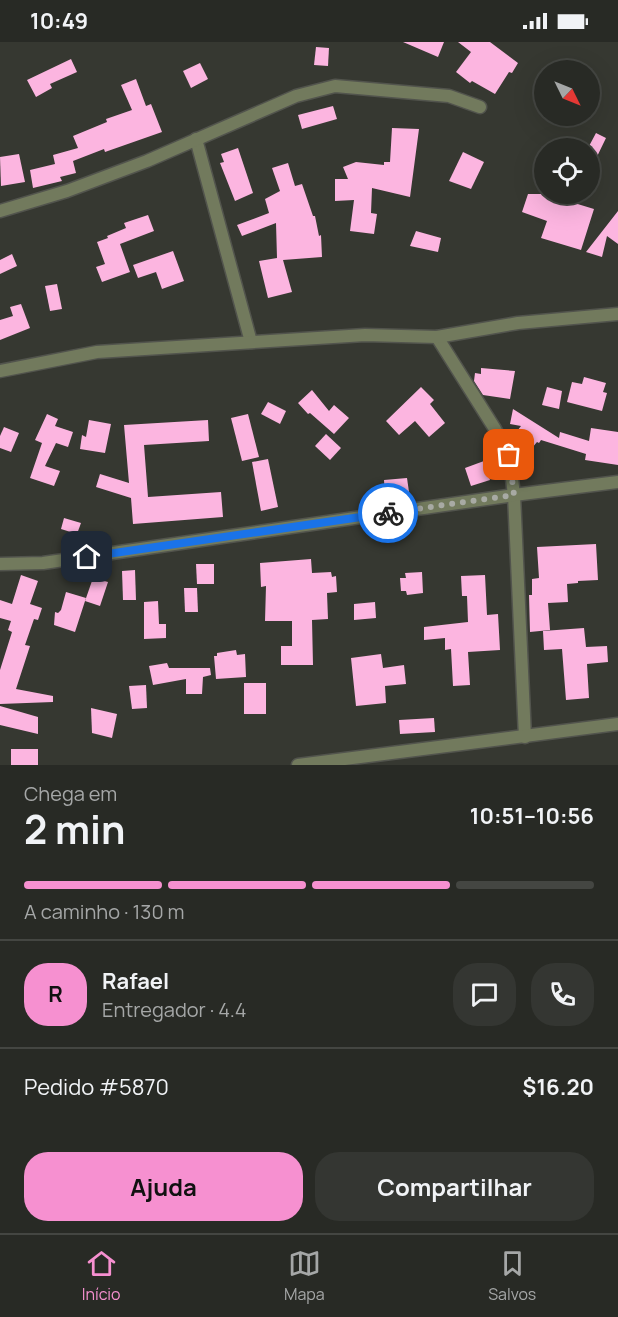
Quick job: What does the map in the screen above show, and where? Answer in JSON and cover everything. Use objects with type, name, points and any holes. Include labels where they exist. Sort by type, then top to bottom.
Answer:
[{"type":"street","points":[[0,211],[97,180],[147,161],[296,96],[335,86],[449,96],[480,107]]},
{"type":"street","points":[[196,139],[251,342]]},
{"type":"street","points":[[0,371],[97,352],[365,335],[437,337],[518,323],[618,314]]},
{"type":"street","points":[[437,337],[509,455],[514,495],[525,737]]},
{"type":"street","points":[[0,564],[54,562],[618,482]]},
{"type":"street","points":[[298,765],[618,724]]},
{"type":"building","points":[[403,42],[444,42],[438,57]]},
{"type":"building","points":[[458,42],[490,42],[518,63],[512,73],[509,72],[495,94],[472,81],[470,83],[456,72],[471,52]]},
{"type":"building","points":[[316,47],[329,48],[328,66],[314,65]]},
{"type":"building","points":[[71,59],[77,72],[50,84],[52,88],[36,97],[27,80]]},
{"type":"building","points":[[200,63],[208,79],[191,88],[183,71]]},
{"type":"building","points":[[136,79],[146,106],[151,104],[162,132],[105,152],[104,149],[73,161],[76,173],[60,177],[62,181],[33,188],[30,170],[55,164],[53,155],[78,148],[73,136],[107,122],[106,119],[132,110],[121,85]]},
{"type":"building","points":[[333,106],[337,119],[302,129],[298,115]]},
{"type":"building","points":[[392,128],[419,129],[410,197],[372,188],[371,213],[377,214],[374,234],[350,231],[354,200],[335,201],[335,179],[348,179],[343,167],[356,162],[384,165],[384,162],[390,162]]},
{"type":"building","points":[[596,133],[606,138],[600,150],[600,138],[593,138]]},
{"type":"building","points":[[238,148],[253,193],[235,201],[220,163],[224,162],[221,154]]},
{"type":"building","points":[[463,152],[484,162],[471,189],[449,181]]},
{"type":"building","points":[[19,154],[25,182],[1,186],[0,157]]},
{"type":"building","points":[[288,163],[295,186],[302,184],[313,216],[315,216],[319,236],[321,235],[322,257],[283,260],[292,292],[268,298],[259,261],[277,258],[276,223],[242,236],[237,225],[269,213],[265,199],[280,191],[272,168]]},
{"type":"building","points":[[528,194],[534,194],[534,204],[578,204],[594,209],[581,250],[541,238],[547,221],[522,212]]},
{"type":"building","points":[[618,211],[618,244],[607,236],[602,257],[586,252]]},
{"type":"building","points":[[148,215],[154,231],[120,244],[130,272],[102,282],[96,267],[105,264],[97,242],[126,228],[124,223]]},
{"type":"building","points":[[416,231],[441,238],[438,252],[410,246]]},
{"type":"building","points":[[173,251],[184,281],[162,289],[156,272],[138,278],[133,265]]},
{"type":"building","points":[[12,254],[17,266],[0,274],[0,260]]},
{"type":"building","points":[[57,284],[62,309],[50,311],[45,286]]},
{"type":"building","points":[[21,304],[30,328],[0,340],[0,320],[13,316],[10,307]]},
{"type":"building","points":[[481,368],[515,371],[510,399],[483,395],[474,381],[475,373],[481,374]]},
{"type":"building","points":[[584,377],[606,383],[603,392],[607,393],[602,411],[567,402],[572,382],[582,384]]},
{"type":"building","points":[[421,387],[434,400],[430,404],[445,423],[429,437],[415,421],[399,435],[386,421]]},
{"type":"building","points":[[547,387],[562,391],[559,409],[542,405]]},
{"type":"building","points":[[312,390],[329,411],[334,405],[349,418],[334,434],[310,413],[308,414],[298,403]]},
{"type":"building","points":[[268,402],[286,411],[280,424],[261,414]]},
{"type":"building","points":[[513,409],[559,438],[560,432],[589,441],[591,428],[618,432],[618,465],[585,460],[586,454],[541,440],[522,460],[517,456],[510,440],[521,426],[510,424]]},
{"type":"building","points":[[47,414],[58,419],[55,426],[73,432],[68,447],[56,443],[45,466],[60,471],[54,486],[30,478],[42,443],[35,440]]},
{"type":"building","points":[[248,414],[259,457],[242,461],[231,418]]},
{"type":"building","points":[[89,420],[111,424],[105,453],[80,449],[82,435],[86,437]]},
{"type":"building","points":[[208,420],[209,441],[144,445],[148,497],[221,492],[223,517],[133,524],[131,498],[96,487],[100,474],[129,483],[124,425]]},
{"type":"building","points":[[4,427],[19,433],[11,452],[0,448],[0,436]]},
{"type":"building","points":[[326,434],[341,448],[330,460],[315,446]]},
{"type":"building","points":[[268,459],[278,507],[261,511],[252,462]]},
{"type":"building","points":[[484,461],[490,480],[471,486],[465,468]]},
{"type":"building","points":[[407,478],[409,492],[385,494],[384,480]]},
{"type":"building","points":[[64,518],[81,523],[77,534],[61,529]]},
{"type":"building","points":[[596,544],[598,580],[567,584],[568,602],[548,603],[550,630],[530,632],[529,595],[532,595],[532,579],[539,578],[537,547]]},
{"type":"building","points":[[311,559],[312,573],[331,572],[332,577],[336,576],[337,592],[327,593],[328,619],[312,620],[313,665],[281,665],[281,646],[292,646],[292,621],[265,621],[266,586],[261,587],[260,563]]},
{"type":"building","points":[[196,564],[214,564],[214,584],[197,584]]},
{"type":"building","points":[[135,570],[136,600],[123,600],[122,571]]},
{"type":"building","points":[[422,572],[423,593],[407,595],[406,591],[401,591],[400,578],[406,578],[405,573]]},
{"type":"building","points":[[21,575],[38,581],[30,604],[42,608],[38,620],[34,619],[25,645],[30,646],[16,689],[53,696],[53,702],[0,704],[0,670],[12,632],[8,630],[11,621],[0,618],[0,600],[12,604]]},
{"type":"building","points":[[485,575],[487,615],[498,614],[500,650],[468,652],[470,685],[453,686],[451,649],[445,650],[445,638],[424,640],[424,627],[468,622],[467,596],[462,596],[461,576]]},
{"type":"building","points":[[93,578],[108,582],[100,606],[85,601]]},
{"type":"building","points":[[184,588],[197,588],[198,612],[185,612]]},
{"type":"building","points":[[66,592],[86,598],[75,632],[54,625],[55,612],[58,613],[61,610]]},
{"type":"building","points":[[158,601],[159,624],[166,624],[166,638],[144,639],[144,602]]},
{"type":"building","points":[[375,602],[376,618],[354,620],[354,604]]},
{"type":"building","points":[[584,628],[586,647],[607,646],[608,662],[587,664],[589,698],[566,700],[562,649],[544,650],[543,631]]},
{"type":"building","points":[[236,650],[237,655],[245,654],[246,677],[216,679],[214,656],[217,656],[217,653]]},
{"type":"building","points":[[381,654],[383,668],[404,665],[406,684],[385,686],[386,703],[356,706],[351,658]]},
{"type":"building","points":[[167,663],[169,668],[210,668],[211,675],[203,677],[202,694],[186,694],[186,679],[153,685],[149,666]]},
{"type":"building","points":[[244,683],[266,683],[266,714],[244,714]]},
{"type":"building","points":[[146,685],[147,708],[132,709],[129,686]]},
{"type":"building","points":[[0,706],[38,717],[38,734],[0,725]]},
{"type":"building","points":[[91,708],[117,714],[112,738],[92,733]]},
{"type":"building","points":[[434,718],[435,732],[400,734],[399,720]]},
{"type":"building","points":[[11,749],[38,749],[38,765],[11,765]]},
{"type":"way so far","points":[[388,513],[514,495],[509,455]]},
{"type":"route","points":[[87,557],[388,513]]}]
